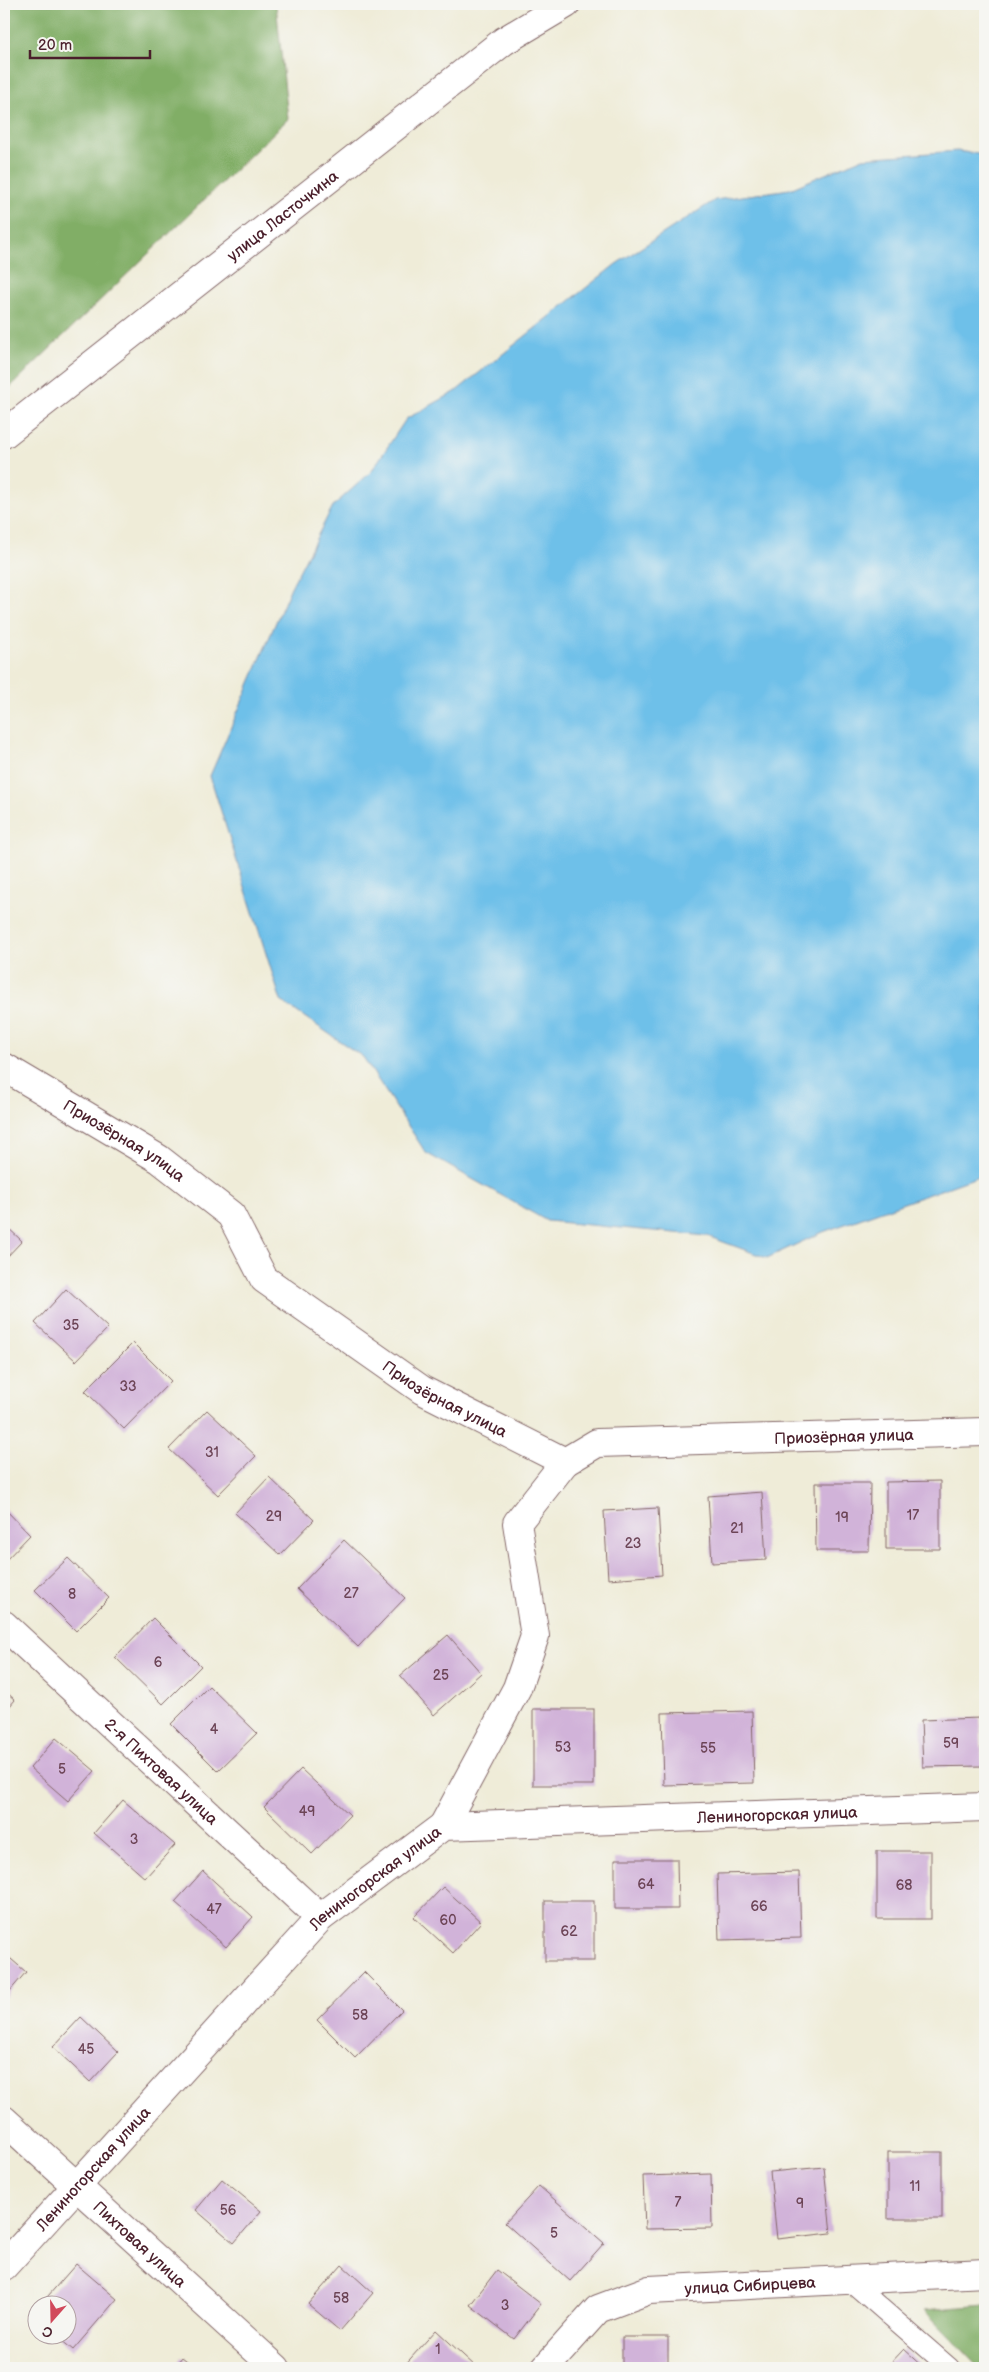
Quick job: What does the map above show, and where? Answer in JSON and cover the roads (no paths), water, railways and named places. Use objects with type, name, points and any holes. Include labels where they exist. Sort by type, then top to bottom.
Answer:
[{"type":"street","name":"улица Ласточкина","points":[[4,434],[504,41],[566,4]]},
{"type":"street","name":"Приозёрная улица","points":[[4,1067],[159,1159],[231,1215],[264,1279],[422,1390],[565,1462],[597,1444],[985,1432]]},
{"type":"street","points":[[443,1826],[518,1688],[535,1636],[517,1523],[565,1462]]},
{"type":"street","name":"2-я Пихтовая улица","points":[[4,1625],[320,1918]]},
{"type":"street","name":"Лениногорская улица","points":[[4,2266],[320,1918],[443,1826],[985,1807]]},
{"type":"street","name":"Пихтовая улица","points":[[4,2120],[276,2368]]},
{"type":"street","name":"улица Сибирцева","points":[[544,2368],[598,2309],[649,2290],[985,2273]]},
{"type":"lane","points":[[850,2281],[950,2368]]},
{"type":"water","points":[[957,151],[985,155],[985,1174],[823,1232],[767,1258],[707,1236],[547,1221],[426,1153],[363,1057],[281,1001],[210,776],[291,587],[333,506],[371,472],[406,419],[455,392],[616,264],[715,200],[790,189],[863,158]]}]
